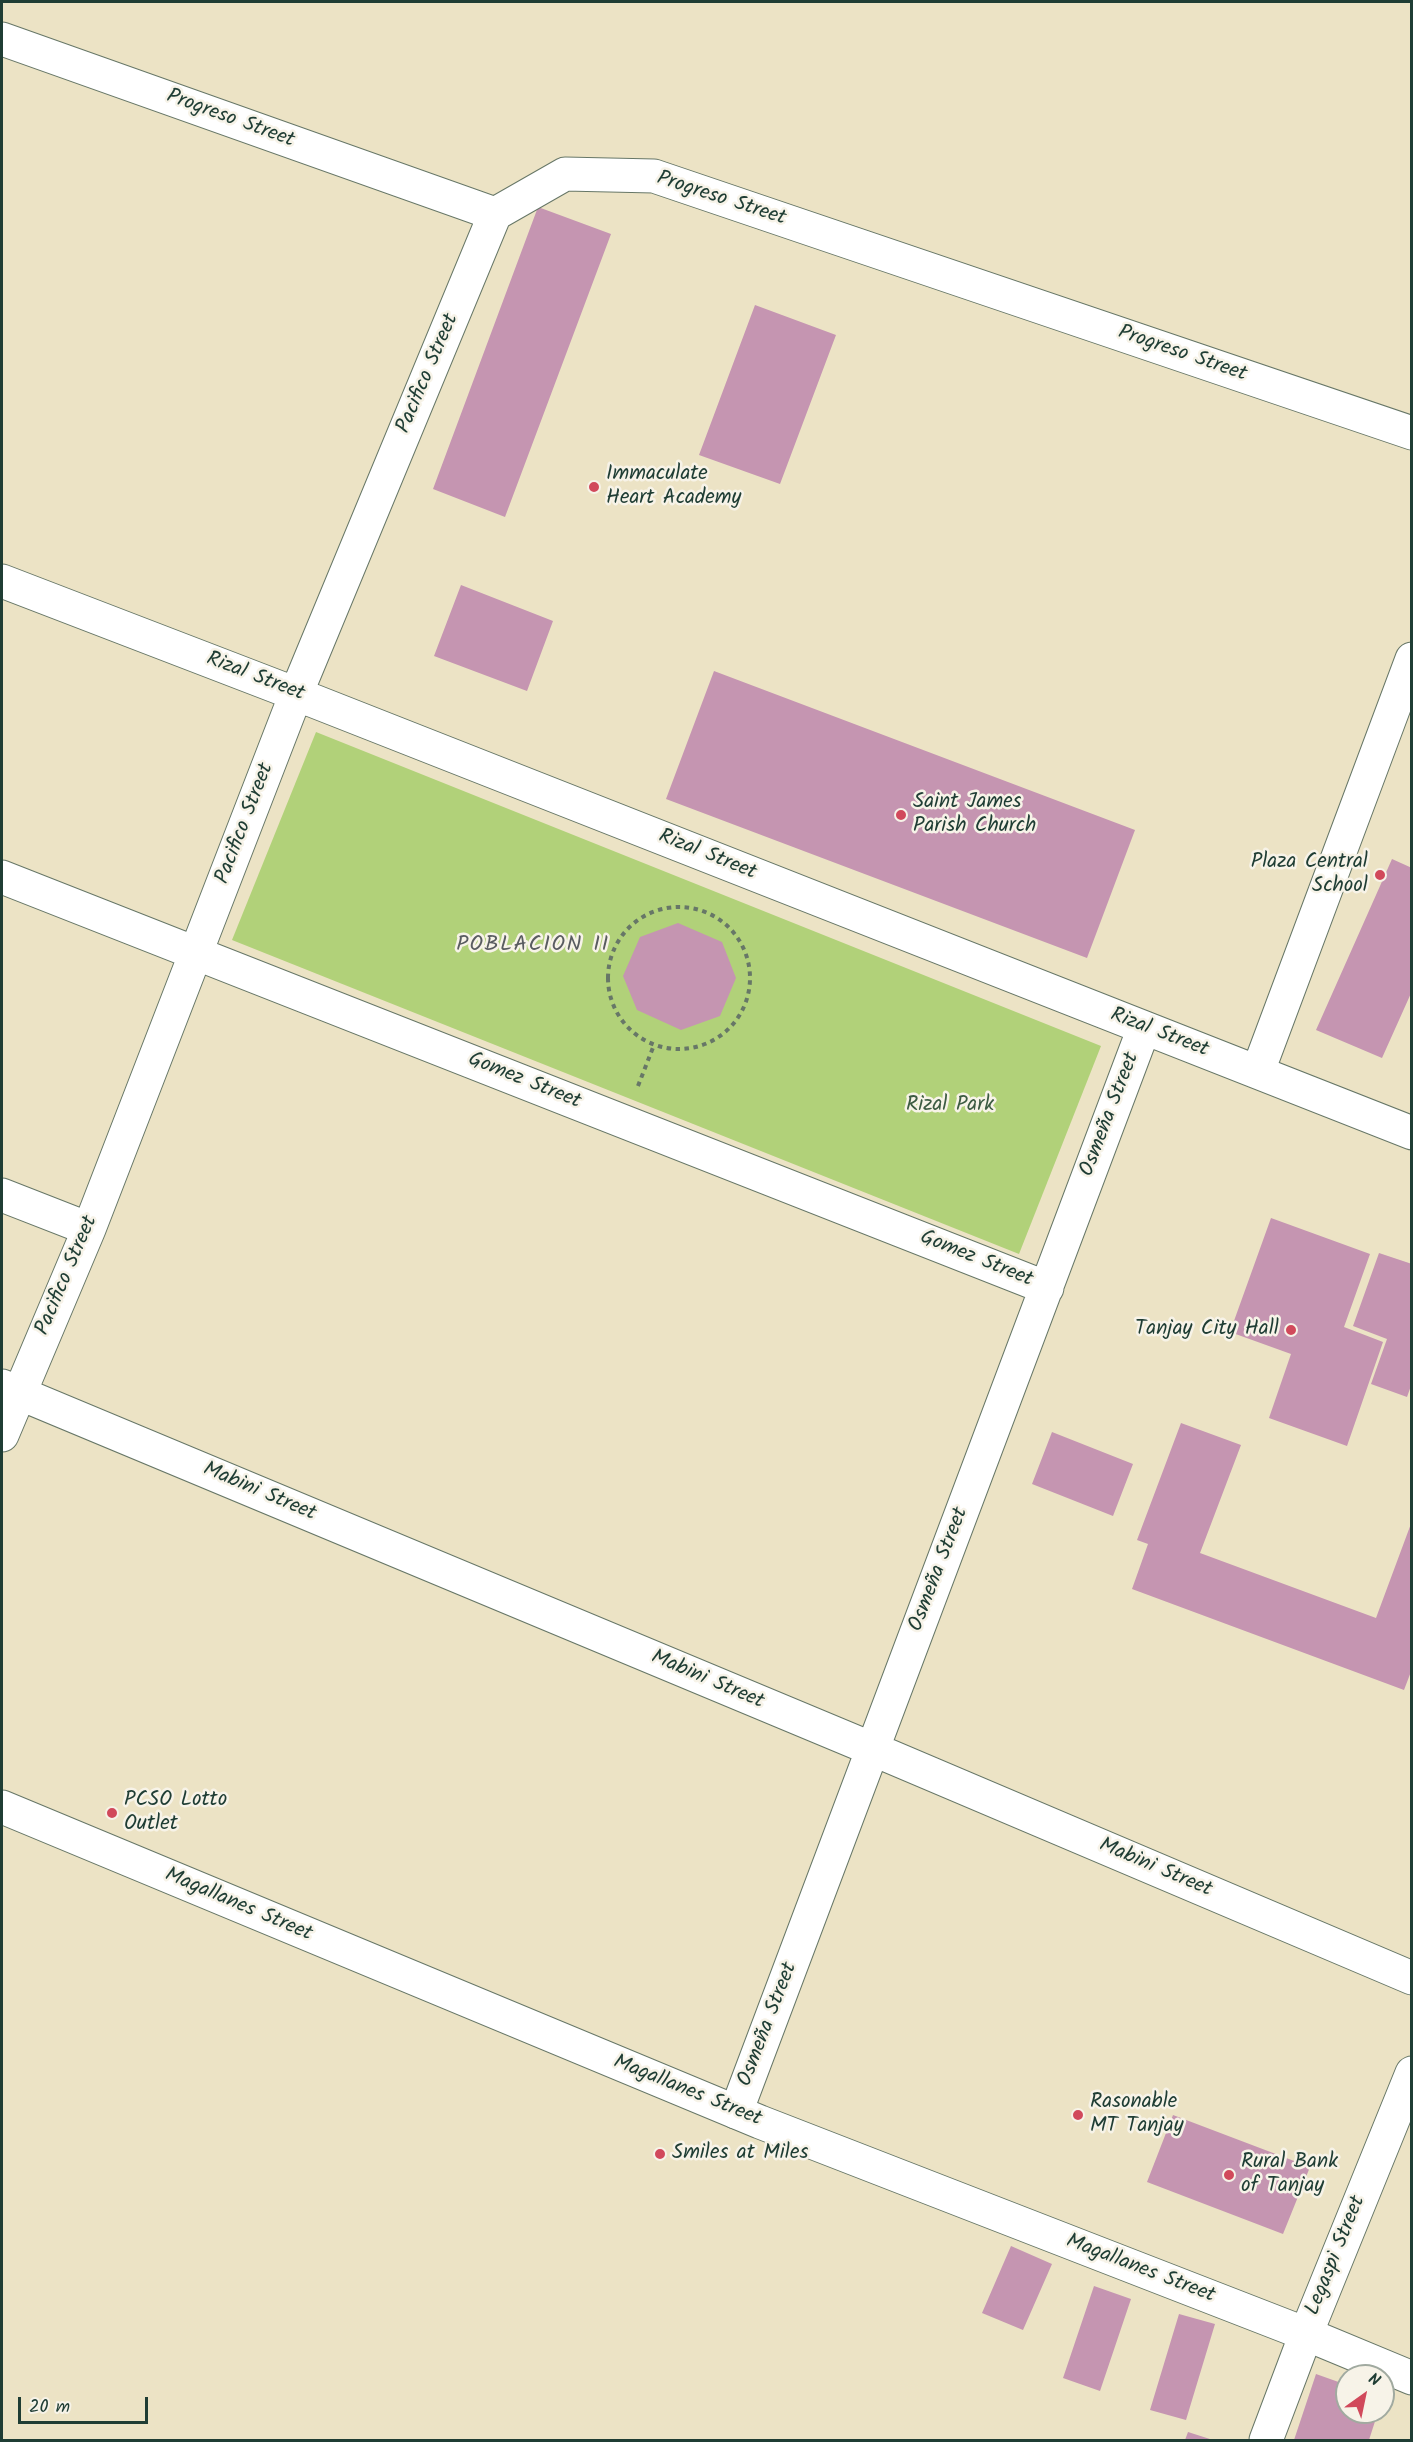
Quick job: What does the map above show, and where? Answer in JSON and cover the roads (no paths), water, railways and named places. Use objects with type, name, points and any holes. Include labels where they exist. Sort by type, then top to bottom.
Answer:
[{"type":"main road","name":"Progreso Street","points":[[2,39],[495,214],[565,174],[654,176],[1412,434]]},
{"type":"main road","name":"Pacifico Street","points":[[2,1436],[10,1390],[89,1229],[296,694],[495,214]]},
{"type":"main road","name":"Rizal Street","points":[[2,581],[296,694],[1412,1133]]},
{"type":"main road","points":[[1258,1071],[1412,659]]},
{"type":"main road","name":"Gomez Street","points":[[2,877],[1047,1288]]},
{"type":"main road","name":"Osmeña Street","points":[[736,2112],[1144,1028]]},
{"type":"main road","points":[[2,1195],[89,1229]]},
{"type":"main road","name":"Mabini Street","points":[[10,1390],[1412,1978]]},
{"type":"main road","name":"Magallanes Street","points":[[2,1807],[736,2112],[1306,2334],[1412,2378]]},
{"type":"main road","name":"Legaspi Street","points":[[1266,2440],[1306,2334],[1412,2073]]},
{"type":"place","name":"Immaculate Heart Academy","points":[[594,487]]},
{"type":"place","name":"Saint James Parish Church","points":[[901,815]]},
{"type":"place","name":"Plaza Central School","points":[[1380,875]]},
{"type":"place","name":"Tanjay City Hall","points":[[1291,1330]]},
{"type":"place","name":"PCSO Lotto Outlet","points":[[112,1813]]},
{"type":"place","name":"Rasonable MT Tanjay","points":[[1078,2115]]},
{"type":"place","name":"Smiles at Miles","points":[[660,2154]]},
{"type":"place","name":"Rural Bank of Tanjay","points":[[1229,2175]]},
{"type":"district","name":"POBLACION II","points":[[533,946]]},
{"type":"park label","name":"Rizal Park","points":[[950,1106]]}]
